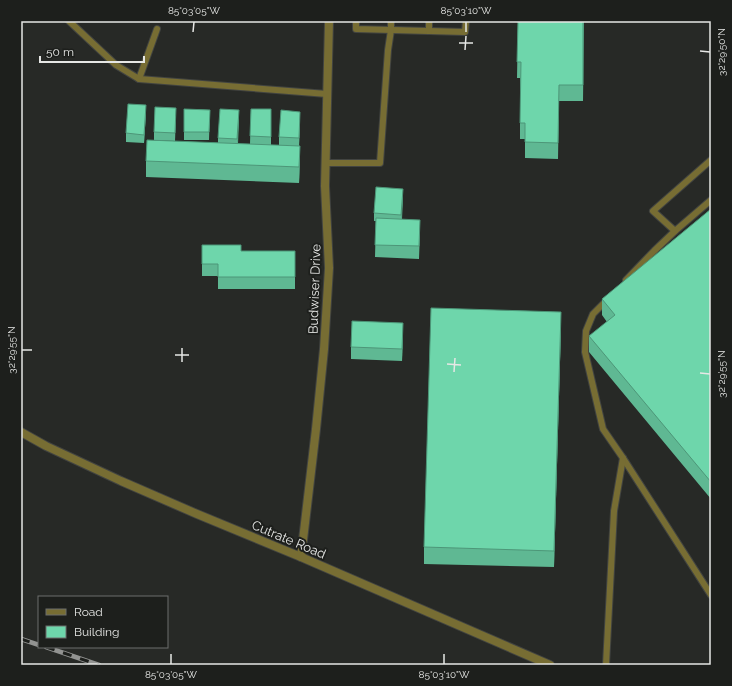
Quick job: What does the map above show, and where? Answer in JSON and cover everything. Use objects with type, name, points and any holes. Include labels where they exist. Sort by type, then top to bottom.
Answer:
[{"type":"street","name":"Budwiser Drive","points":[[301,557],[325,341],[329,268],[325,186],[329,21]]},
{"type":"street","name":"Cutrate Road","points":[[21,432],[46,446],[121,481],[550,665]]},
{"type":"lane","points":[[69,21],[116,65],[139,79],[327,94]]},
{"type":"lane","points":[[356,21],[356,29],[465,32],[466,21]]},
{"type":"lane","points":[[326,163],[380,163],[391,21]]},
{"type":"lane","points":[[429,21],[429,31]]},
{"type":"lane","points":[[139,79],[157,29]]},
{"type":"lane","points":[[675,230],[653,212],[711,160]]},
{"type":"lane","points":[[621,285],[675,230],[711,200]]},
{"type":"lane","points":[[610,297],[593,314],[586,330],[585,352],[603,429],[711,595]]},
{"type":"lane","points":[[606,665],[614,511],[623,458]]},
{"type":"building","points":[[518,21],[583,21],[583,85],[559,85],[558,143],[525,142],[525,123],[520,123],[521,62],[517,62]]},
{"type":"building","points":[[128,104],[146,105],[144,135],[126,133]]},
{"type":"building","points":[[155,107],[176,108],[175,133],[154,132]]},
{"type":"building","points":[[184,109],[210,110],[209,132],[184,132]]},
{"type":"building","points":[[220,109],[239,110],[237,139],[218,138]]},
{"type":"building","points":[[251,109],[271,109],[271,137],[250,136]]},
{"type":"building","points":[[281,110],[300,112],[299,138],[279,137]]},
{"type":"building","points":[[147,140],[300,146],[299,167],[146,161]]},
{"type":"building","points":[[376,187],[403,189],[401,215],[374,213]]},
{"type":"building","points":[[711,209],[711,482],[589,336],[615,315],[602,299]]},
{"type":"building","points":[[376,218],[420,220],[419,246],[375,245]]},
{"type":"building","points":[[202,245],[241,245],[241,251],[295,251],[295,277],[218,277],[218,264],[202,264]]},
{"type":"building","points":[[431,308],[561,312],[554,551],[424,547]]},
{"type":"building","points":[[352,321],[403,323],[402,349],[351,347]]},
{"type":"railway","points":[[21,639],[38,645]]},
{"type":"railway","points":[[49,648],[99,665]]}]
